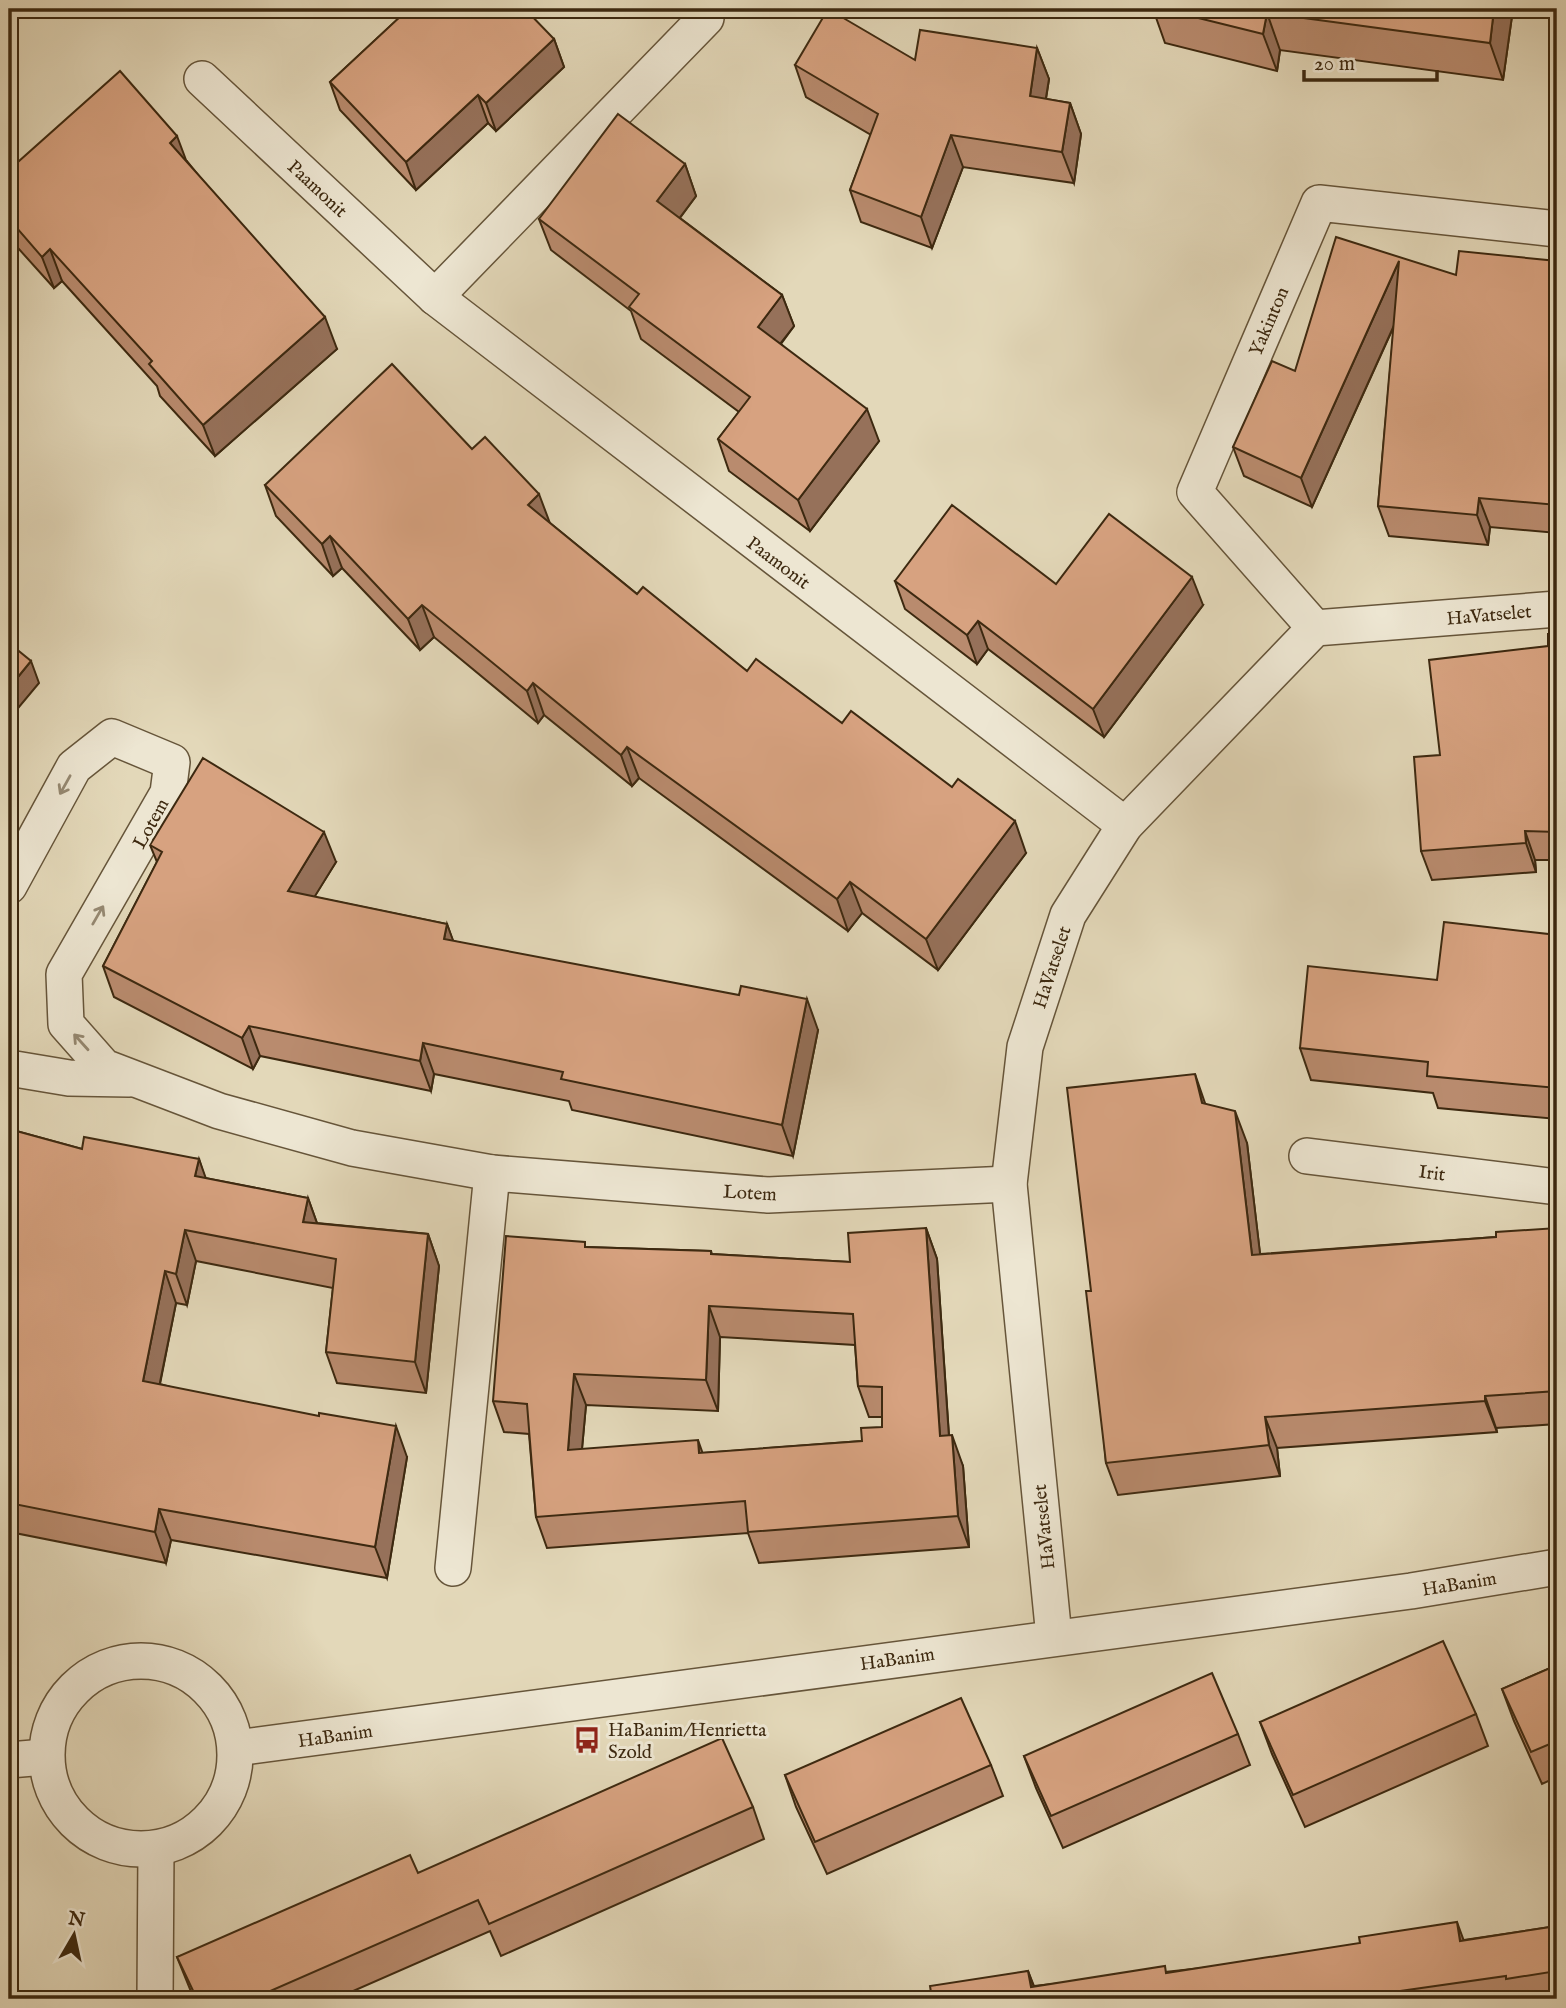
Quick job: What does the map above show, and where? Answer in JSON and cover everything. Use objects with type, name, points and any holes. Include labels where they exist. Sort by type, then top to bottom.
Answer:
[{"type":"street","points":[[435,297],[706,18],[700,9]]},
{"type":"street","name":"Paamonit","points":[[202,79],[435,297],[1125,825]]},
{"type":"street","name":"Yakinton","points":[[1315,628],[1195,492],[1319,203],[1557,229]]},
{"type":"street","name":"HaVatselet","points":[[1054,1637],[1009,1184],[1026,1047],[1068,915],[1125,825],[1315,628],[1557,609]]},
{"type":"street","name":"Lotem","points":[[9,886],[74,766],[111,737],[172,762],[168,793],[64,974],[66,1024],[104,1067],[219,1111],[352,1148],[492,1173],[768,1195],[1009,1184]]},
{"type":"street","name":"Lotem","points":[[9,1068],[69,1078],[136,1079]]},
{"type":"street","name":"Irit","points":[[1307,1156],[1557,1187]]},
{"type":"street","points":[[453,1568],[492,1173]]},
{"type":"street","name":"HaBanim","points":[[236,1748],[1411,1591],[1557,1567]]},
{"type":"street","points":[[152,1661],[183,1670],[210,1689],[228,1717],[236,1748],[234,1776],[223,1803],[215,1814],[206,1825],[183,1840],[156,1849],[123,1849],[93,1837],[68,1817],[52,1789],[45,1757],[50,1725],[65,1697],[89,1675],[120,1662],[152,1661]]},
{"type":"street","points":[[9,1760],[45,1757]]},
{"type":"street","points":[[155,1999],[156,1849]]},
{"type":"building","points":[[525,9],[554,39],[486,103],[478,95],[406,162],[330,82],[402,15],[398,11]]},
{"type":"building","points":[[828,9],[915,60],[920,30],[1037,48],[1030,96],[1070,103],[1062,152],[951,135],[921,217],[850,190],[878,114],[795,65]]},
{"type":"building","points":[[1162,9],[1494,9],[1490,43],[1267,13],[1263,34]]},
{"type":"building","points":[[120,71],[177,136],[170,143],[325,317],[203,425],[149,364],[152,361],[50,249],[42,257],[9,219],[9,170]]},
{"type":"building","points":[[618,114],[685,164],[657,201],[782,295],[758,327],[867,409],[798,500],[718,439],[750,397],[629,307],[639,294],[539,219]]},
{"type":"building","points":[[1336,237],[1456,275],[1459,251],[1557,261],[1557,505],[1479,498],[1477,515],[1378,506],[1399,261],[1301,478],[1233,447],[1272,361],[1295,371]]},
{"type":"building","points":[[392,364],[472,449],[485,437],[539,494],[528,505],[637,594],[643,587],[747,671],[756,659],[842,723],[851,711],[952,787],[958,779],[1015,821],[926,939],[850,882],[837,899],[627,747],[621,755],[533,683],[527,691],[422,605],[408,619],[330,536],[322,544],[265,485]]},
{"type":"building","points":[[952,505],[1056,584],[1109,514],[1192,577],[1093,709],[978,621],[967,635],[895,581]]},
{"type":"building","points":[[1548,634],[1557,634],[1557,832],[1525,831],[1526,843],[1421,851],[1414,757],[1440,755],[1429,660],[1548,646]]},
{"type":"building","points":[[9,643],[31,661],[9,688]]},
{"type":"building","points":[[203,758],[324,832],[288,891],[447,924],[444,939],[739,995],[741,986],[807,999],[782,1125],[561,1079],[563,1072],[423,1043],[420,1061],[249,1026],[242,1038],[103,966],[162,852],[150,845]]},
{"type":"building","points":[[1444,922],[1557,935],[1557,1088],[1427,1076],[1428,1062],[1300,1048],[1308,966],[1437,980]]},
{"type":"building","points":[[1195,1074],[1202,1103],[1235,1111],[1252,1255],[1496,1237],[1496,1232],[1557,1228],[1557,1391],[1485,1396],[1485,1401],[1265,1417],[1269,1445],[1106,1463],[1086,1291],[1091,1291],[1067,1088]]},
{"type":"building","points":[[9,1129],[82,1149],[84,1137],[199,1159],[195,1176],[308,1198],[303,1222],[428,1234],[415,1362],[326,1352],[336,1259],[185,1230],[176,1274],[165,1271],[143,1381],[319,1416],[319,1413],[396,1426],[375,1547],[159,1509],[155,1532],[9,1503]]},
{"type":"building","points":[[926,1228],[940,1436],[952,1435],[958,1516],[748,1532],[745,1501],[536,1517],[527,1404],[493,1401],[506,1236],[585,1242],[585,1247],[711,1251],[711,1254],[850,1262],[848,1233]],"holes":[[[709,1306],[853,1314],[858,1386],[882,1387],[882,1427],[861,1428],[862,1441],[699,1453],[698,1440],[568,1450],[574,1374],[706,1380]]]},
{"type":"building","points":[[1443,1641],[1476,1714],[1293,1795],[1260,1722]]},
{"type":"building","points":[[1557,1665],[1557,1741],[1531,1752],[1502,1689]]},
{"type":"building","points":[[1212,1673],[1238,1734],[1051,1816],[1024,1756]]},
{"type":"building","points":[[961,1698],[991,1765],[815,1842],[785,1775]]},
{"type":"building","points":[[722,1738],[753,1807],[489,1924],[478,1900],[252,1999],[197,1999],[177,1957],[410,1855],[418,1873]]},
{"type":"building","points":[[1457,1922],[1460,1941],[1557,1926],[1557,1971],[1344,1999],[932,1999],[930,1986],[1028,1971],[1031,1987],[1165,1966],[1166,1973],[1360,1943],[1359,1937]]},
{"type":"building","points":[[860,1996],[861,1999],[838,1999]]},
{"type":"place","name":"HaBanim/Henrietta Szold","points":[[587,1740]]}]
